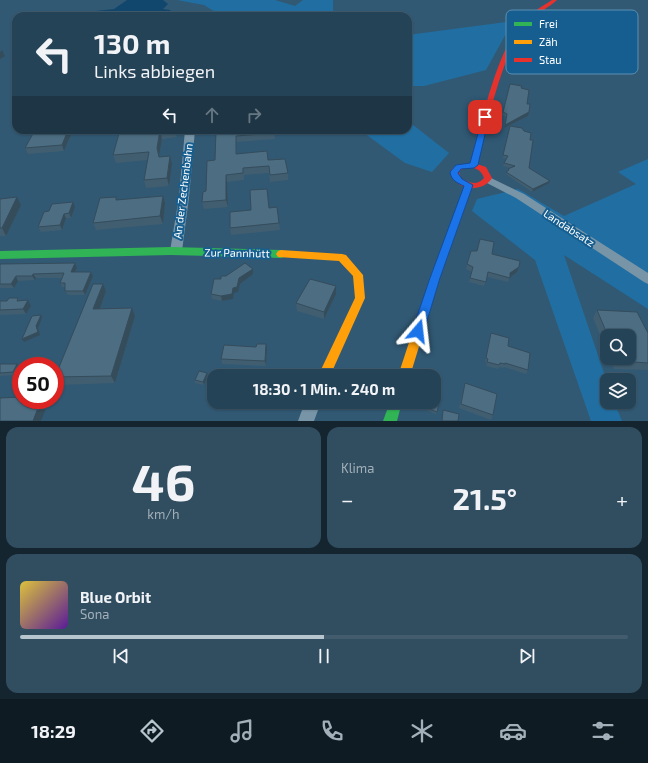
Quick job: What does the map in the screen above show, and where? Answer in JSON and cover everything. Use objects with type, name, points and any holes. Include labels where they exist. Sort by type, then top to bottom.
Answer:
[{"type":"main road","points":[[539,10],[555,0]]},
{"type":"main road","points":[[474,165],[485,117],[506,57]]},
{"type":"main road","points":[[474,165],[486,171],[489,176],[489,180],[481,185],[469,185],[459,181],[454,176],[454,172],[459,166],[474,165]]},
{"type":"main road","points":[[406,369],[435,278],[469,185]]},
{"type":"main road","name":"Zur Pannhütt","points":[[0,255],[176,251],[300,254],[342,258],[358,275],[360,298],[327,369]]},
{"type":"main road","points":[[390,421],[394,409]]},
{"type":"street","name":"An der Zechenbahn","points":[[176,251],[184,197],[190,134]]},
{"type":"street","name":"Landabsatz","points":[[489,180],[520,196],[648,279]]},
{"type":"street","points":[[306,421],[310,409]]},
{"type":"shaded area","points":[[127,0],[163,0],[168,4],[163,9],[170,10],[172,12],[95,12],[114,9]]},
{"type":"shaded area","points":[[177,0],[275,0],[295,6],[303,0],[333,0],[333,12],[215,12],[204,5]]},
{"type":"shaded area","points":[[506,22],[506,34],[486,70],[424,86],[412,86],[412,34]]},
{"type":"shaded area","points":[[412,124],[449,153],[432,172],[405,163],[365,134],[412,134]]},
{"type":"shaded area","points":[[648,159],[648,309],[564,255],[604,373],[600,373],[600,409],[617,409],[622,421],[591,421],[535,260],[472,211],[477,199],[518,189],[564,216],[636,184],[618,172]]},
{"type":"building","points":[[510,84],[522,86],[521,88],[529,90],[527,104],[530,104],[529,112],[505,125],[507,114],[503,112]]},
{"type":"building","points":[[510,126],[522,128],[524,131],[531,133],[530,140],[533,140],[529,168],[550,181],[533,189],[506,172],[509,170],[508,169],[515,166],[504,163],[508,156],[503,155]]},
{"type":"building","points":[[33,134],[66,134],[62,145],[25,148]]},
{"type":"building","points":[[119,134],[159,134],[157,148],[159,157],[170,156],[167,178],[144,180],[149,152],[113,155]]},
{"type":"building","points":[[216,134],[261,134],[236,136],[236,154],[267,151],[268,160],[285,159],[288,173],[270,175],[269,166],[243,168],[243,173],[226,175],[226,200],[202,202],[203,192],[206,191],[207,161],[215,160]]},
{"type":"building","points":[[267,189],[269,208],[277,207],[279,223],[230,228],[230,212],[251,210],[250,190]]},
{"type":"building","points":[[163,196],[160,216],[93,223],[100,198],[116,197],[116,200]]},
{"type":"building","points":[[17,197],[2,228],[0,228],[0,199]]},
{"type":"building","points":[[73,202],[69,213],[64,214],[60,225],[38,227],[44,212],[49,211],[52,204]]},
{"type":"building","points":[[480,239],[494,242],[492,254],[520,261],[519,267],[510,273],[510,278],[488,272],[486,282],[470,278],[473,267],[467,264],[471,251],[477,251]]},
{"type":"building","points":[[75,263],[71,272],[91,272],[83,291],[65,291],[65,283],[60,283],[64,273],[16,276],[11,284],[0,284],[0,264]]},
{"type":"building","points":[[245,263],[253,269],[239,278],[237,287],[233,288],[232,294],[221,296],[211,294],[214,279],[221,279],[221,276],[226,276]]},
{"type":"building","points":[[310,279],[336,286],[324,312],[296,303]]},
{"type":"building","points":[[93,284],[103,284],[93,309],[132,308],[111,376],[64,377],[63,357]]},
{"type":"building","points":[[9,298],[18,298],[17,301],[28,300],[23,309],[0,310],[0,301],[7,301]]},
{"type":"building","points":[[597,310],[637,312],[648,333],[648,363],[636,362],[636,329],[605,329]]},
{"type":"building","points":[[41,315],[36,326],[38,332],[22,339],[32,316]]},
{"type":"building","points":[[491,333],[509,338],[508,346],[530,353],[528,370],[505,363],[500,363],[499,365],[487,362],[488,359],[486,358]]},
{"type":"building","points":[[257,344],[266,344],[265,361],[221,359],[224,345],[256,347]]},
{"type":"building","points":[[0,364],[12,364],[12,372],[0,373]]},
{"type":"building","points":[[199,371],[207,373],[203,382],[195,380]]},
{"type":"building","points":[[465,383],[497,394],[493,415],[461,404]]},
{"type":"building","points":[[12,397],[12,409],[38,409],[33,421],[0,421],[0,398]]},
{"type":"building","points":[[429,409],[438,409],[437,412]]},
{"type":"building","points":[[443,410],[459,414],[458,421],[442,421]]},
{"type":"traffic: fast","points":[[0,255],[171,251],[281,254]]},
{"type":"traffic: fast","points":[[390,421],[394,409]]},
{"type":"traffic: slow","points":[[406,369],[435,278],[469,185]]},
{"type":"traffic: slow","points":[[281,254],[342,258],[358,275],[360,298],[327,369]]},
{"type":"traffic: jam","points":[[541,10],[555,0]]},
{"type":"traffic: jam","points":[[473,165],[496,83],[506,57]]},
{"type":"traffic: jam","points":[[467,165],[474,165],[483,169],[488,178],[485,182],[475,186],[468,185],[458,180],[455,175],[455,170],[459,167],[467,165]]},
{"type":"route","points":[[418,331],[435,278],[469,185],[459,181],[454,176],[454,172],[459,166],[474,165],[485,117]]}]
